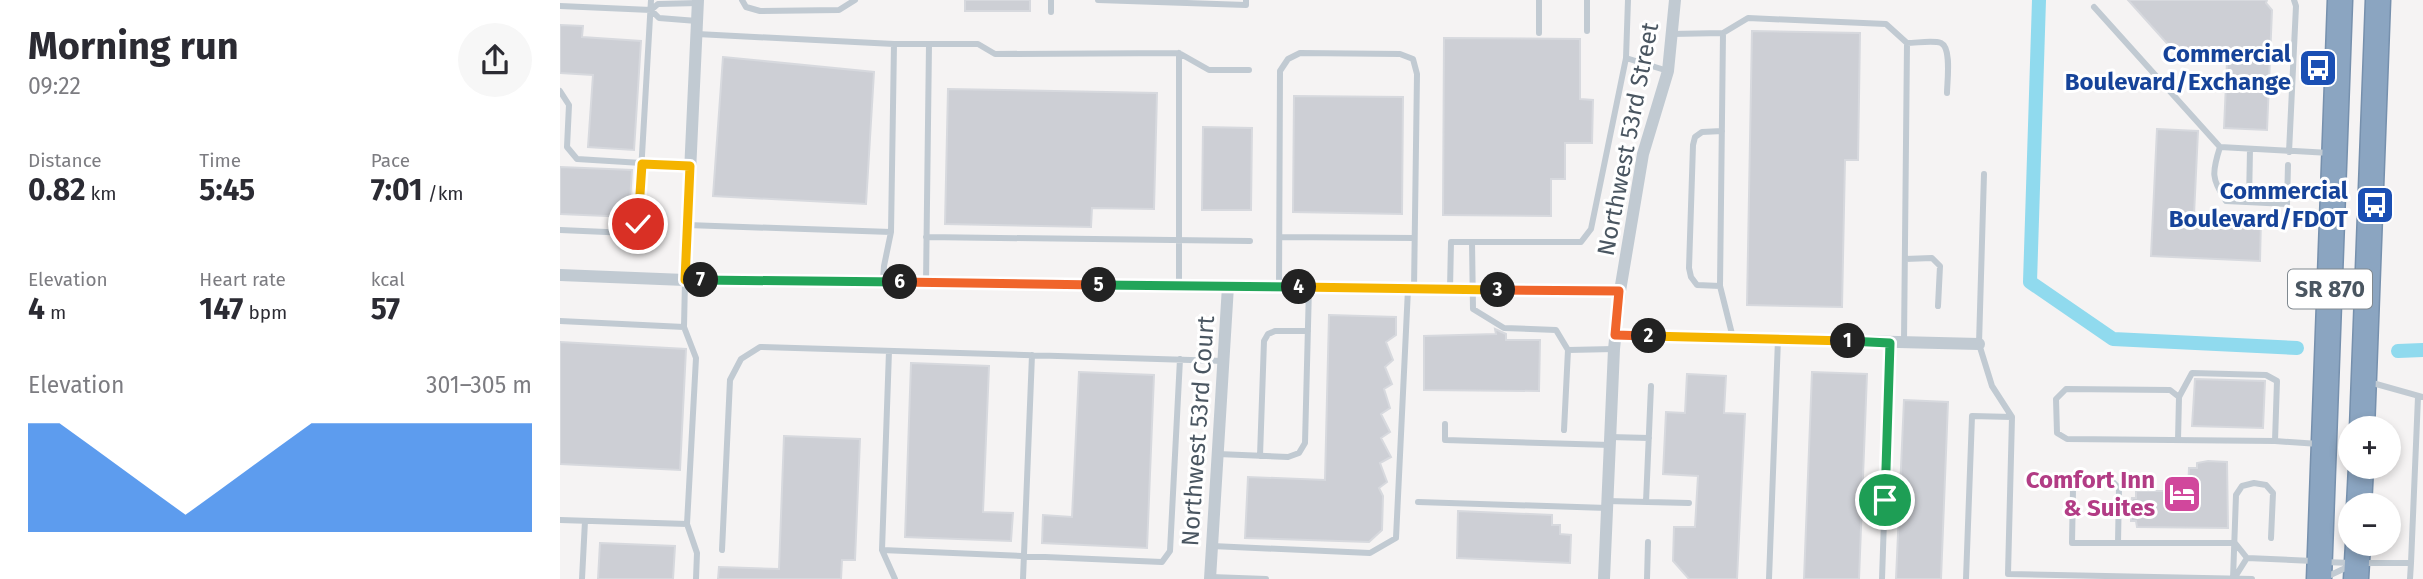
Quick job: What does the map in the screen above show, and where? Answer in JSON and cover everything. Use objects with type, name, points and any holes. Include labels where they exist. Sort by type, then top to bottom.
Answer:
[{"type":"highway","name":"SR 870","points":[[2321,573],[2319,433],[2335,153],[2340,0]]},
{"type":"highway","points":[[2362,0],[2358,99],[2373,146]]},
{"type":"highway","name":"SR 870","points":[[2363,416],[2378,0]]},
{"type":"street","name":"Northwest 53rd Street","points":[[1604,579],[1619,291],[1643,154],[1668,71],[1675,0]]},
{"type":"street","points":[[685,280],[698,2]]},
{"type":"street","points":[[560,275],[685,280],[1619,291]]},
{"type":"street","name":"Northwest 53rd Court","points":[[1210,578],[1228,286]]},
{"type":"street","points":[[1615,335],[1979,344]]},
{"type":"lane","points":[[560,230],[629,233],[638,224],[651,0]]},
{"type":"lane","points":[[741,0],[746,7],[760,11],[839,10],[855,0]]},
{"type":"lane","points":[[1051,0],[1051,12]]},
{"type":"lane","points":[[1098,0],[1246,5],[1246,0]]},
{"type":"lane","points":[[1539,0],[1539,33]]},
{"type":"lane","points":[[1587,0],[1587,31]]},
{"type":"lane","points":[[1450,289],[1451,242],[1581,242],[1591,229],[1626,58],[1628,0]]},
{"type":"lane","points":[[2289,152],[2296,6],[2294,0]]},
{"type":"lane","points":[[560,6],[651,10],[658,4],[698,2]]},
{"type":"lane","points":[[2094,8],[2220,148],[2335,153]]},
{"type":"lane","points":[[651,10],[659,19],[697,27],[894,44],[978,44],[995,54],[1179,52],[1209,70],[1249,70]]},
{"type":"lane","points":[[1671,34],[1723,33],[1748,18],[1886,24],[1907,43],[1940,43],[1945,46],[1948,53],[1947,93]]},
{"type":"lane","points":[[1723,33],[1720,286],[1733,338]]},
{"type":"lane","points":[[1904,343],[1907,43]]},
{"type":"lane","points":[[883,282],[891,232],[894,44]]},
{"type":"lane","points":[[926,283],[929,44]]},
{"type":"lane","points":[[1179,52],[1179,286]]},
{"type":"lane","points":[[1213,546],[1370,554],[1396,538],[1414,238],[1417,74],[1413,59],[1400,54],[1300,53],[1288,59],[1280,71],[1279,287]]},
{"type":"lane","points":[[1626,58],[1668,71]]},
{"type":"lane","points":[[560,91],[569,105],[566,148],[576,159],[690,166]]},
{"type":"lane","points":[[1720,286],[1698,285],[1689,268],[1693,145],[1695,137],[1702,132],[1722,131]]},
{"type":"lane","points":[[2220,148],[2215,163],[2214,184],[2226,201],[2287,204],[2288,165]]},
{"type":"lane","points":[[2249,202],[2250,149]]},
{"type":"lane","points":[[1984,174],[1979,344],[1992,386],[2012,417],[2008,576],[2252,579]]},
{"type":"lane","points":[[687,225],[891,232]]},
{"type":"lane","points":[[926,237],[1250,241]]},
{"type":"lane","points":[[1280,237],[1414,238]]},
{"type":"lane","points":[[1472,242],[1474,309],[1504,328],[1556,330],[1568,350],[1564,430]]},
{"type":"lane","points":[[1905,259],[1932,258],[1940,266],[1938,306]]},
{"type":"lane","points":[[685,280],[684,327],[696,359],[687,524],[697,553],[696,579]]},
{"type":"lane","points":[[1218,454],[1288,457],[1299,453],[1305,443],[1309,287]]},
{"type":"lane","points":[[560,321],[684,327]]},
{"type":"lane","points":[[1261,456],[1264,341],[1268,334],[1275,331],[1308,331]]},
{"type":"lane","points":[[1769,579],[1778,339]]},
{"type":"lane","points":[[1882,579],[1890,343]]},
{"type":"lane","points":[[722,550],[730,380],[741,359],[760,347],[1224,360]]},
{"type":"lane","points":[[1568,350],[1614,349]]},
{"type":"lane","points":[[889,351],[882,550],[895,579]]},
{"type":"lane","points":[[1023,579],[1032,355]]},
{"type":"lane","points":[[882,550],[1162,562],[1170,551],[1180,359]]},
{"type":"lane","points":[[2178,440],[2179,397],[2192,373],[2266,375],[2277,381],[2276,441]]},
{"type":"lane","points":[[2364,380],[2420,397],[2410,579]]},
{"type":"lane","points":[[1646,502],[1651,386]]},
{"type":"lane","points":[[2179,397],[2170,390],[2066,389],[2056,399],[2057,433],[2067,439],[2294,442],[2319,433]]},
{"type":"lane","points":[[1966,579],[1972,416],[2012,417]]},
{"type":"lane","points":[[1445,424],[1445,440],[1610,441],[1648,438]]},
{"type":"lane","points":[[2294,442],[2319,433]]},
{"type":"lane","points":[[2118,543],[2119,488],[2110,479],[2080,479],[2073,489],[2072,543],[2118,543],[2235,543]]},
{"type":"lane","points":[[2233,579],[2236,495],[2242,486],[2254,482],[2266,485],[2273,493],[2271,537]]},
{"type":"lane","points":[[1418,502],[1607,505],[1689,503]]},
{"type":"lane","points":[[560,520],[687,524]]},
{"type":"lane","points":[[582,579],[585,521]]},
{"type":"lane","points":[[1647,579],[1648,542]]},
{"type":"lane","points":[[2235,543],[2247,558],[2321,573],[2357,562],[2411,563]]},
{"type":"lane","points":[[2233,579],[2247,558]]},
{"type":"lane","points":[[2321,573],[2357,562]]},
{"type":"lane","points":[[1210,578],[1266,579]]},
{"type":"building","points":[[965,0],[1030,0],[1030,11],[965,11]]},
{"type":"building","points":[[2128,0],[2267,0],[2266,3],[2272,10],[2267,130],[2224,128],[2227,62],[2182,60]]},
{"type":"building","points":[[560,25],[583,26],[582,37],[641,41],[634,150],[588,147],[593,75],[560,73]]},
{"type":"building","points":[[1752,31],[1860,33],[1858,160],[1845,160],[1842,307],[1747,305]]},
{"type":"building","points":[[1444,38],[1580,39],[1580,99],[1593,100],[1592,143],[1565,143],[1565,179],[1551,179],[1551,216],[1443,215]]},
{"type":"building","points":[[723,57],[874,72],[866,204],[713,196]]},
{"type":"building","points":[[948,89],[1157,93],[1154,209],[1092,208],[1091,227],[945,224]]},
{"type":"building","points":[[1294,96],[1403,97],[1402,214],[1293,212]]},
{"type":"building","points":[[1203,127],[1252,128],[1251,210],[1202,210]]},
{"type":"building","points":[[2157,129],[2198,131],[2194,215],[2261,218],[2260,261],[2151,256]]},
{"type":"building","points":[[560,167],[632,170],[629,217],[560,214]]},
{"type":"building","points":[[1329,315],[1396,317],[1396,335],[1386,342],[1393,360],[1385,367],[1392,384],[1384,389],[1390,408],[1381,414],[1390,432],[1381,438],[1391,457],[1380,463],[1387,482],[1379,488],[1383,496],[1382,530],[1369,542],[1245,538],[1248,477],[1325,480]]},
{"type":"building","points":[[1495,329],[1506,334],[1506,340],[1540,340],[1539,391],[1424,390],[1424,336],[1496,334]]},
{"type":"building","points":[[560,342],[686,349],[680,470],[560,464]]},
{"type":"building","points":[[911,363],[989,366],[983,512],[1013,513],[1011,541],[905,537]]},
{"type":"building","points":[[1079,372],[1154,375],[1147,548],[1042,543],[1043,515],[1072,517]]},
{"type":"building","points":[[1812,372],[1867,374],[1859,579],[1804,579]]},
{"type":"building","points":[[1687,374],[1726,376],[1724,413],[1745,414],[1737,579],[1689,579],[1673,561],[1674,527],[1695,527],[1698,476],[1663,474],[1666,412],[1685,413]]},
{"type":"building","points":[[2195,379],[2265,381],[2263,428],[2192,426]]},
{"type":"building","points":[[1904,400],[1948,402],[1941,579],[1896,579]]},
{"type":"building","points":[[784,436],[860,439],[855,560],[842,560],[841,579],[718,579],[719,567],[779,569]]},
{"type":"building","name":"Comfort Inn & Suites","points":[[2227,462],[2228,528],[2137,527],[2136,521],[2131,521],[2132,498],[2136,498],[2136,491],[2188,491],[2189,468],[2197,468],[2197,463]]},
{"type":"building","points":[[1458,511],[1552,515],[1552,525],[1560,525],[1560,534],[1571,535],[1570,563],[1457,558]]},
{"type":"building","points":[[600,543],[675,546],[673,579],[598,579]]},
{"type":"waterway","points":[[2039,0],[2030,282],[2113,339],[2297,348]]},
{"type":"waterway","points":[[2398,351],[2423,350]]},
{"type":"place","name":"Commercial Boulevard/Exchange","points":[[2318,68]]},
{"type":"place","name":"Commercial Boulevard/FDOT","points":[[2375,205]]},
{"type":"place","name":"Comfort Inn & Suites","points":[[2182,494]]},
{"type":"route","points":[[638,224],[642,164],[690,166],[685,280],[1619,291],[1615,335],[1890,343],[1885,500]]}]
